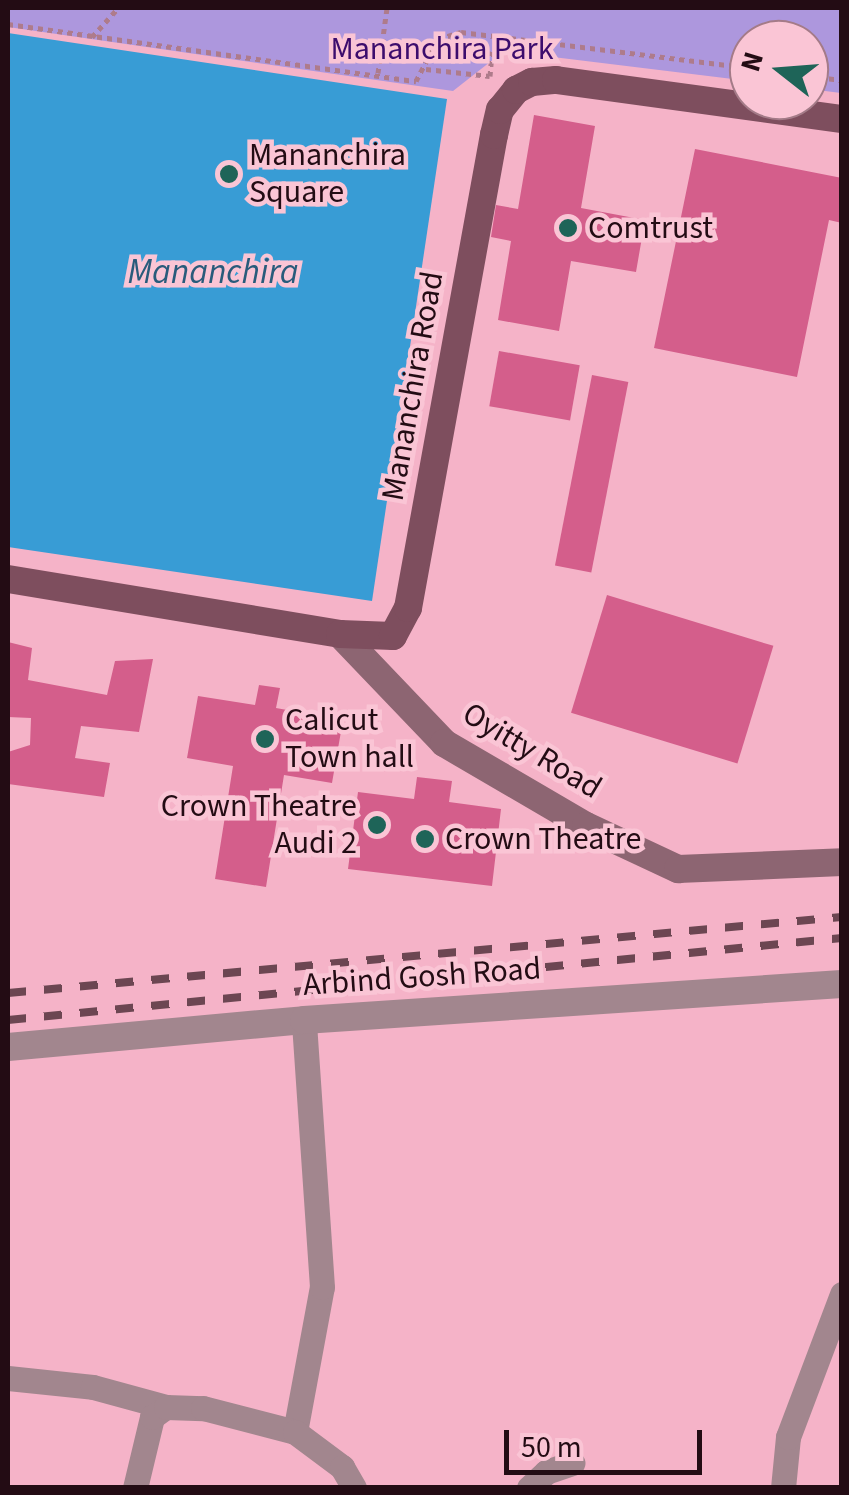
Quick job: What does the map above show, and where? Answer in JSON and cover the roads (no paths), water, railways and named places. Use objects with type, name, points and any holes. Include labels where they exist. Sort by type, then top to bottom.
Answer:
[{"type":"main road","name":"Mananchira Road","points":[[8,579],[340,634],[394,636],[404,622],[494,135],[500,110],[516,90],[532,82],[556,80],[842,119]]},
{"type":"main road","name":"Oyitty Road","points":[[340,634],[444,743],[586,826],[663,862],[678,868],[842,862]]},
{"type":"street","name":"Arbind Gosh Road","points":[[8,1047],[304,1020],[842,984]]},
{"type":"street","points":[[295,1432],[322,1286],[304,1020]]},
{"type":"street","points":[[783,1488],[788,1437],[842,1294]]},
{"type":"street","points":[[8,1378],[94,1387],[166,1407],[203,1408],[295,1432],[342,1466],[354,1488]]},
{"type":"street","points":[[138,1485],[152,1417],[166,1407]]},
{"type":"street","points":[[529,1488],[546,1472],[572,1463]]},
{"type":"water","name":"Mananchira","points":[[8,33],[447,99],[372,601],[8,547]]},
{"type":"railway","points":[[8,993],[842,917]]},
{"type":"railway","points":[[8,1020],[842,938]]},
{"type":"place","name":"Mananchira Square","points":[[229,174]]},
{"type":"place","name":"Comtrust","points":[[568,228]]},
{"type":"place","name":"Calicut Town hall","points":[[265,739]]},
{"type":"place","name":"Crown Theatre Audi 2","points":[[377,825]]},
{"type":"place","name":"Crown Theatre","points":[[425,839]]},
{"type":"park label","name":"Mananchira Park","points":[[442,49]]}]
